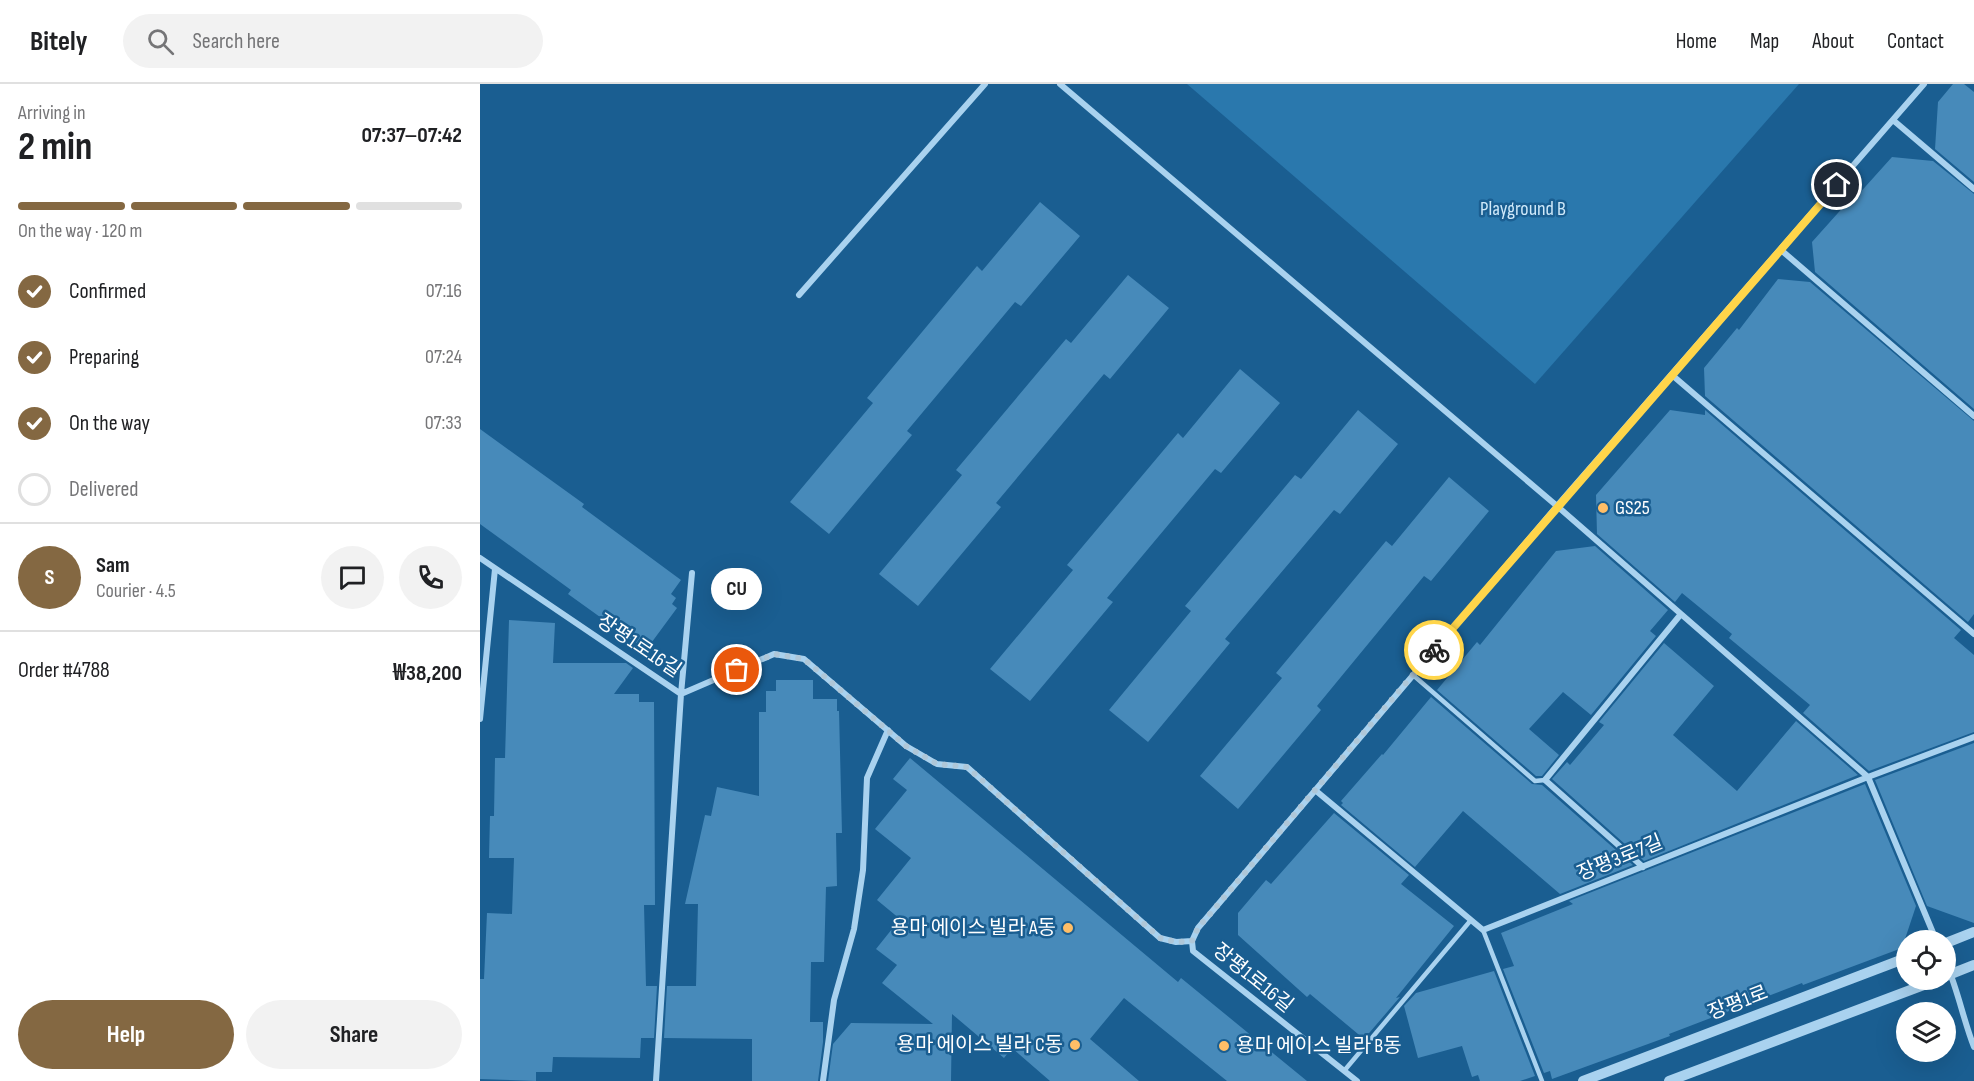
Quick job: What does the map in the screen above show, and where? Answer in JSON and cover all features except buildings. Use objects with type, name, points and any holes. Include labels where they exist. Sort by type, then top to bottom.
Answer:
[{"type":"street","points":[[799,295],[985,84]]},
{"type":"street","points":[[1060,84],[1557,506],[1868,777],[1932,930]]},
{"type":"street","points":[[1192,941],[1198,928],[1557,506],[1924,84]]},
{"type":"street","points":[[1893,120],[1974,189]]},
{"type":"street","points":[[1781,249],[1974,417]]},
{"type":"street","points":[[1671,375],[1974,634]]},
{"type":"street","name":"장평1로16길","points":[[480,558],[681,694],[774,654],[804,659],[906,746],[937,764],[967,767],[1160,938],[1176,942],[1192,941],[1193,951],[1357,1081]]},
{"type":"street","points":[[480,719],[495,569]]},
{"type":"street","points":[[656,1081],[681,694],[692,573]]},
{"type":"street","points":[[1643,867],[1545,780],[1682,614]]},
{"type":"street","points":[[823,1081],[834,1000],[854,929],[863,870],[867,778],[888,730]]},
{"type":"street","name":"장평3로7길","points":[[1483,930],[1974,737]]},
{"type":"street","points":[[1315,790],[1483,930]]},
{"type":"street","points":[[1956,939],[1974,932]]},
{"type":"street","name":"장평1로","points":[[1583,1081],[1896,962]]},
{"type":"street","points":[[1956,972],[1974,965]]},
{"type":"street","points":[[1669,1081],[1910,990]]},
{"type":"street","points":[[1953,990],[1974,1047]]},
{"type":"lane","points":[[1413,675],[1535,781],[1545,780]]},
{"type":"lane","points":[[1344,1071],[1471,920]]},
{"type":"lane","points":[[1483,930],[1542,1081]]},
{"type":"green space","name":"Playground B","points":[[1187,84],[1799,84],[1535,384]]},
{"type":"way so far","points":[[737,670],[774,654],[804,659],[906,746],[937,764],[967,767],[1160,938],[1176,942],[1192,941],[1198,928],[1434,650]]},
{"type":"place","name":"GS25","points":[[1603,508]]},
{"type":"place","name":"CU","points":[[737,670]]},
{"type":"place","name":"용마 에이스 빌라 A동","points":[[1068,928]]},
{"type":"place","name":"용마 에이스 빌라 C동","points":[[1075,1045]]},
{"type":"place","name":"용마 에이스 빌라 B동","points":[[1224,1046]]},
{"type":"route","points":[[1434,650],[1837,185]]}]
